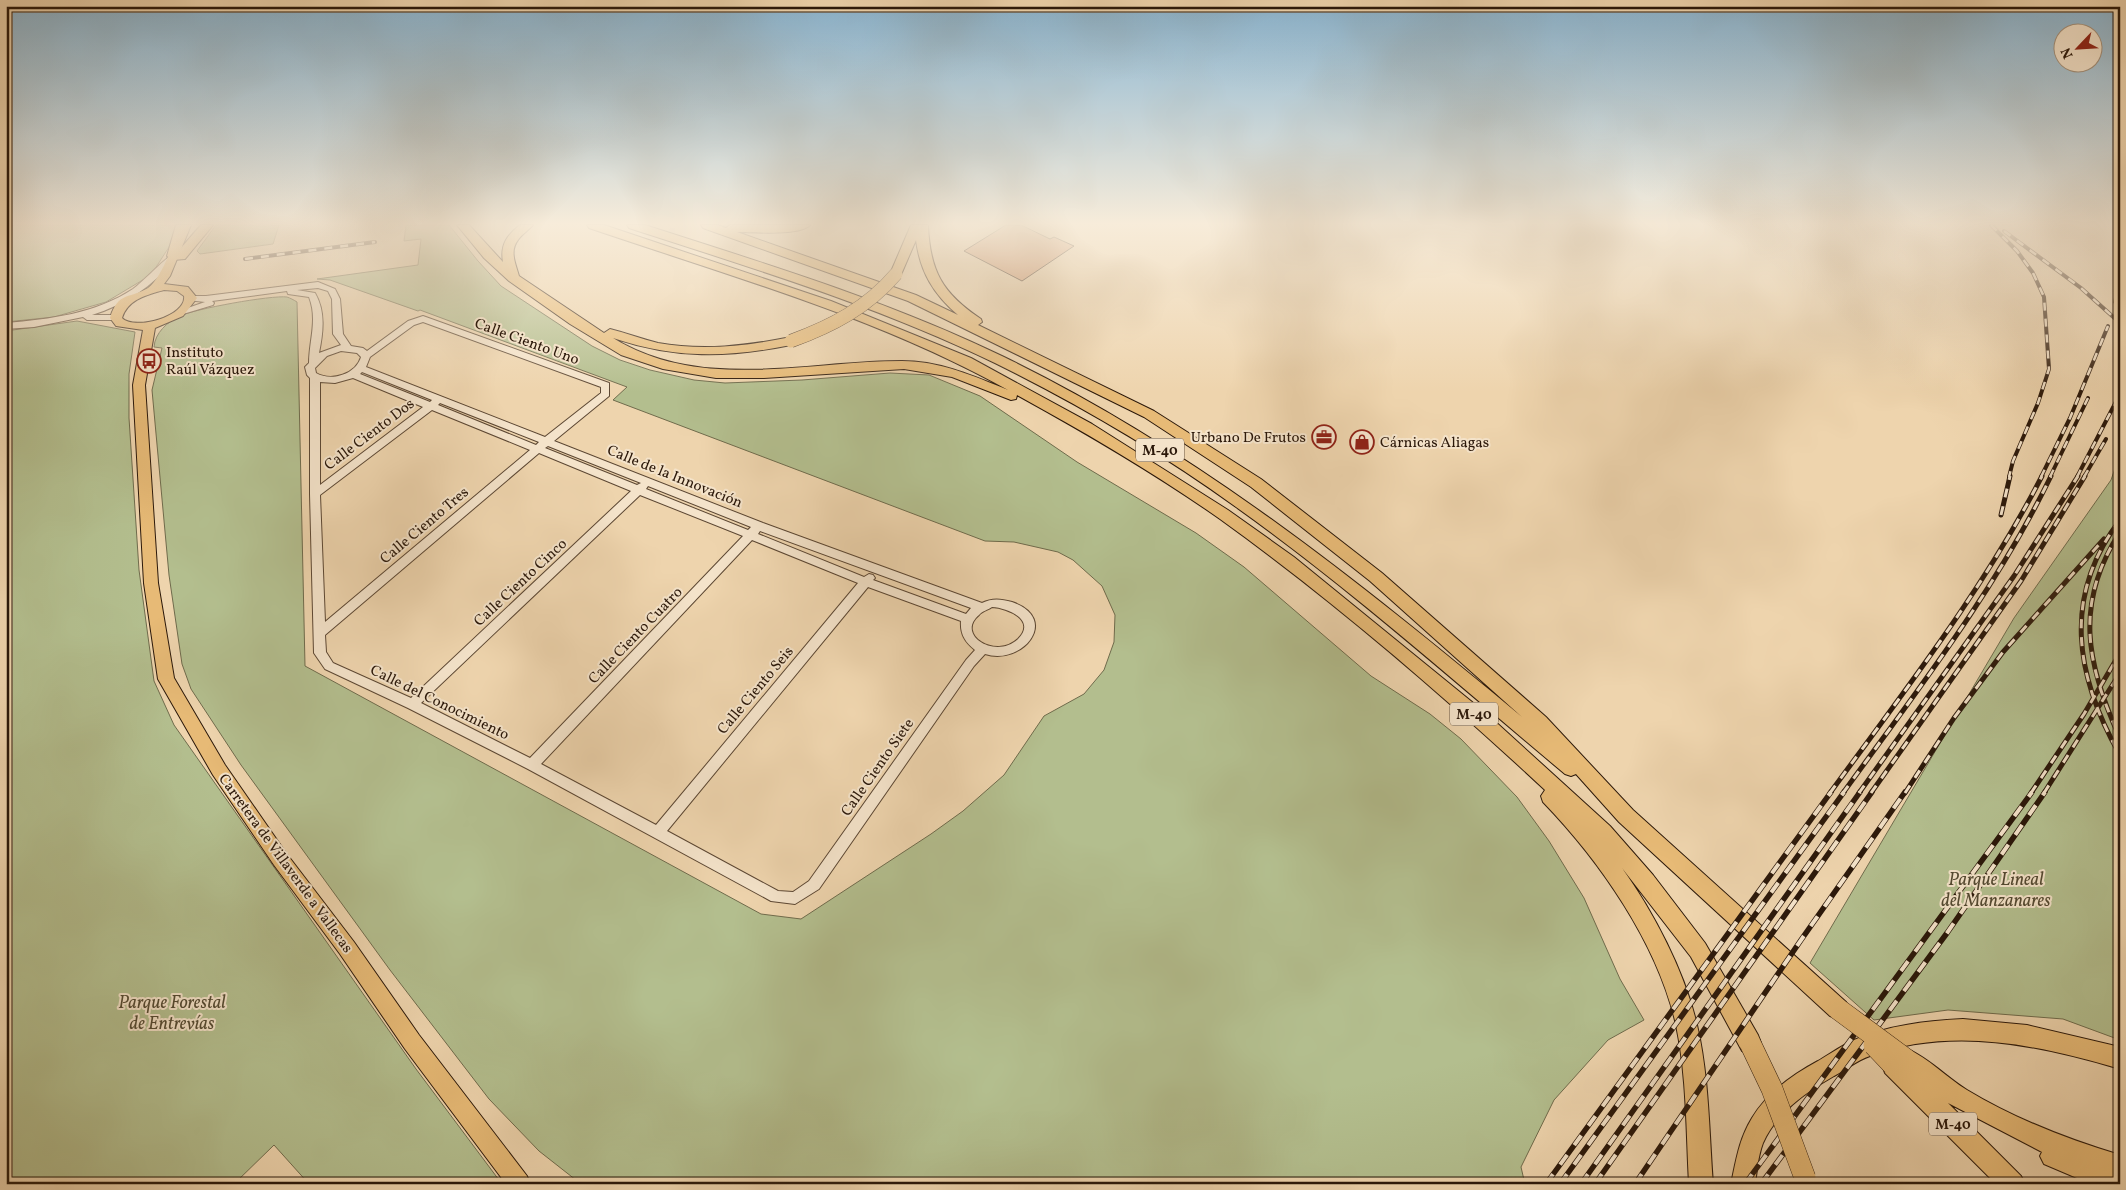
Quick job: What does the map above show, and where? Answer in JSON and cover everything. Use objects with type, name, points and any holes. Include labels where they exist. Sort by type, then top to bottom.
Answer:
[{"type":"highway","points":[[517,281],[575,321],[626,352],[668,366],[716,374],[764,374],[904,365],[955,373],[998,390],[1040,411],[1223,514]]},
{"type":"highway","name":"M-40","points":[[757,281],[826,304],[966,361],[1088,427],[1223,514],[1288,561],[1482,720],[1603,832],[1646,881],[1698,950],[1750,1043],[1772,1090],[1806,1181]]},
{"type":"highway","name":"M-40","points":[[800,281],[910,321],[1046,384],[1118,424],[1239,502],[1304,550],[1613,803],[1831,1002],[1900,1062],[2013,1184]]},
{"type":"highway","points":[[863,281],[912,298],[1148,414],[1200,445],[1307,521],[1376,577],[1540,722],[1613,803]]},
{"type":"highway","points":[[575,321],[633,342],[668,350],[708,353],[750,350],[791,341],[824,330],[858,312],[884,290],[891,281]]},
{"type":"highway","points":[[934,281],[941,293],[966,316],[1052,368]]},
{"type":"highway","points":[[1340,604],[1565,811],[1604,857],[1636,905],[1660,953],[1688,1031],[1699,1135],[1701,1184]]},
{"type":"highway","points":[[1743,1184],[1748,1152],[1762,1124],[1789,1091],[1802,1081],[1868,1046],[1929,1033],[1992,1031],[2047,1040],[2120,1058]]},
{"type":"highway","points":[[1900,1062],[1960,1098],[2067,1151],[2120,1167]]},
{"type":"highway","points":[[1960,1098],[1968,1107],[2015,1137],[2089,1172],[2120,1184]]},
{"type":"main road","points":[[152,290],[160,281]]},
{"type":"main road","points":[[174,281],[175,287]]},
{"type":"main road","points":[[175,287],[184,289],[191,298],[183,311],[174,317],[150,326],[127,326],[120,323],[116,318],[122,305],[135,296],[152,290],[175,287]]},
{"type":"main road","name":"Carretera de Villaverde a Vallecas","points":[[150,326],[139,385],[151,583],[166,679],[219,770],[280,859],[347,948],[412,1042],[518,1184]]},
{"type":"street","points":[[34,324],[95,311],[114,303],[149,281]]},
{"type":"street","points":[[191,298],[206,299],[308,285],[318,285],[331,289],[336,299],[338,334],[348,348]]},
{"type":"street","points":[[183,311],[202,304],[288,292],[312,295],[318,307],[318,334],[313,362]]},
{"type":"street","points":[[6,326],[82,317],[122,305]]},
{"type":"street","points":[[82,317],[116,318]]},
{"type":"street","name":"Calle Ciento Uno","points":[[366,356],[411,323],[423,319],[606,385],[606,394],[543,444]]},
{"type":"street","points":[[313,362],[324,354],[348,348],[360,350],[366,356],[357,371],[336,379],[315,378]]},
{"type":"street","name":"Calle del Conocimiento","points":[[313,362],[310,371],[315,378],[315,494],[320,653],[328,666],[412,704],[532,765],[776,897],[795,898]]},
{"type":"street","name":"Calle de la Innovación","points":[[357,371],[440,398],[543,444],[755,530],[866,582],[967,619]]},
{"type":"street","name":"Calle de la Innovación","points":[[357,371],[432,405],[543,444]]},
{"type":"street","name":"Calle Ciento Dos","points":[[315,494],[440,398]]},
{"type":"street","name":"Calle Ciento Tres","points":[[320,633],[543,444]]},
{"type":"street","name":"Calle Ciento Cinco","points":[[412,704],[644,485]]},
{"type":"street","name":"Calle de la Innovación","points":[[755,530],[876,568],[981,606]]},
{"type":"street","name":"Calle Ciento Cuatro","points":[[532,765],[755,530]]},
{"type":"street","name":"Calle Ciento Seis","points":[[658,832],[876,568]]},
{"type":"street","points":[[996,603],[1012,605],[1021,610],[1029,625],[1028,634],[1023,642],[1015,648],[994,652],[982,650],[973,644],[967,637],[965,628],[967,619],[981,606],[996,603]]},
{"type":"street","name":"Calle Ciento Siete","points":[[795,898],[814,885],[970,663],[982,650]]},
{"type":"green space","points":[[6,281],[142,281],[106,302],[54,317],[6,322]]},
{"type":"green space","points":[[332,281],[496,281],[501,286],[592,346],[620,360],[650,370],[694,380],[725,383],[802,380],[890,373],[929,375],[980,396],[1077,462],[1196,533],[1244,567],[1371,676],[1430,714],[1461,739],[1517,797],[1549,841],[1584,898],[1620,979],[1644,1020],[1608,1040],[1554,1100],[1521,1167],[1524,1180],[1521,1184],[1506,1184],[1498,1181],[1441,1184],[581,1184],[539,1151],[489,1099],[390,970],[241,765],[191,689],[182,664],[169,575],[152,390],[162,348],[154,347],[162,328],[180,316],[216,306],[278,297],[287,297],[297,302],[305,666],[761,914],[801,919],[963,811],[1004,775],[1044,716],[1084,694],[1104,670],[1114,642],[1115,615],[1102,586],[1073,560],[1058,552],[1014,542],[985,541],[613,400],[627,387],[420,310],[418,311]]},
{"type":"green space","name":"Parque Forestal de Entrevías","points":[[77,321],[135,332],[129,374],[129,418],[139,570],[154,681],[174,725],[416,1069],[502,1184],[309,1184],[274,1145],[234,1184],[6,1184],[6,331]]},
{"type":"green space","name":"Parque Lineal del Manzanares","points":[[2120,454],[2120,1040],[2063,1019],[1948,1010],[1874,1020],[1810,963],[2014,618],[2111,480]]},
{"type":"railway","points":[[2009,477],[2013,461],[2038,403],[2049,369],[2044,297],[2036,281]]},
{"type":"railway","points":[[2071,281],[2120,323]]},
{"type":"railway","points":[[2115,302],[2120,281]]},
{"type":"railway","points":[[2041,477],[2070,418],[2108,326]]},
{"type":"railway","points":[[2077,477],[2120,394]]},
{"type":"railway","points":[[2050,477],[2088,398]]},
{"type":"railway","points":[[2084,477],[2106,439]]},
{"type":"railway","points":[[2001,515],[2010,476]]},
{"type":"railway","points":[[1830,793],[1915,677],[1969,599],[1995,559],[2042,476]]},
{"type":"railway","points":[[1843,793],[1927,678],[1981,599],[2030,518],[2051,476]]},
{"type":"railway","points":[[1859,793],[2014,576],[2078,476]]},
{"type":"railway","points":[[1871,793],[2021,581],[2085,476]]},
{"type":"railway","points":[[2094,698],[2085,666],[2081,636],[2083,607],[2089,578],[2102,549],[2120,520]]},
{"type":"railway","points":[[2100,687],[2093,659],[2090,634],[2091,609],[2096,584],[2105,558],[2120,532]]},
{"type":"railway","points":[[1905,793],[1954,718],[2003,652],[2104,539]]},
{"type":"railway","points":[[2100,687],[2120,653]]},
{"type":"railway","points":[[2104,699],[2120,673]]},
{"type":"railway","points":[[2094,698],[2100,687]]},
{"type":"railway","points":[[2100,687],[2104,699]]},
{"type":"railway","points":[[2031,793],[2094,698]]},
{"type":"railway","points":[[2094,698],[2098,708]]},
{"type":"railway","points":[[2098,708],[2104,699]]},
{"type":"railway","points":[[2104,699],[2120,738]]},
{"type":"railway","points":[[2044,793],[2098,708]]},
{"type":"railway","points":[[2098,708],[2120,755]]},
{"type":"railway","points":[[1546,1184],[1831,792]]},
{"type":"railway","points":[[1560,1184],[1844,792]]},
{"type":"railway","points":[[1581,1184],[1860,792]]},
{"type":"railway","points":[[1595,1184],[1872,792]]},
{"type":"railway","points":[[1635,1184],[1801,940],[1905,792]]},
{"type":"railway","points":[[1745,1184],[2032,792]]},
{"type":"railway","points":[[1761,1184],[1947,933],[2045,792]]},
{"type":"place","name":"Instituto Raúl Vázquez","points":[[149,361]]},
{"type":"place","name":"Urbano De Frutos","points":[[1324,437]]},
{"type":"place","name":"Cárnicas Aliagas","points":[[1362,442]]}]
